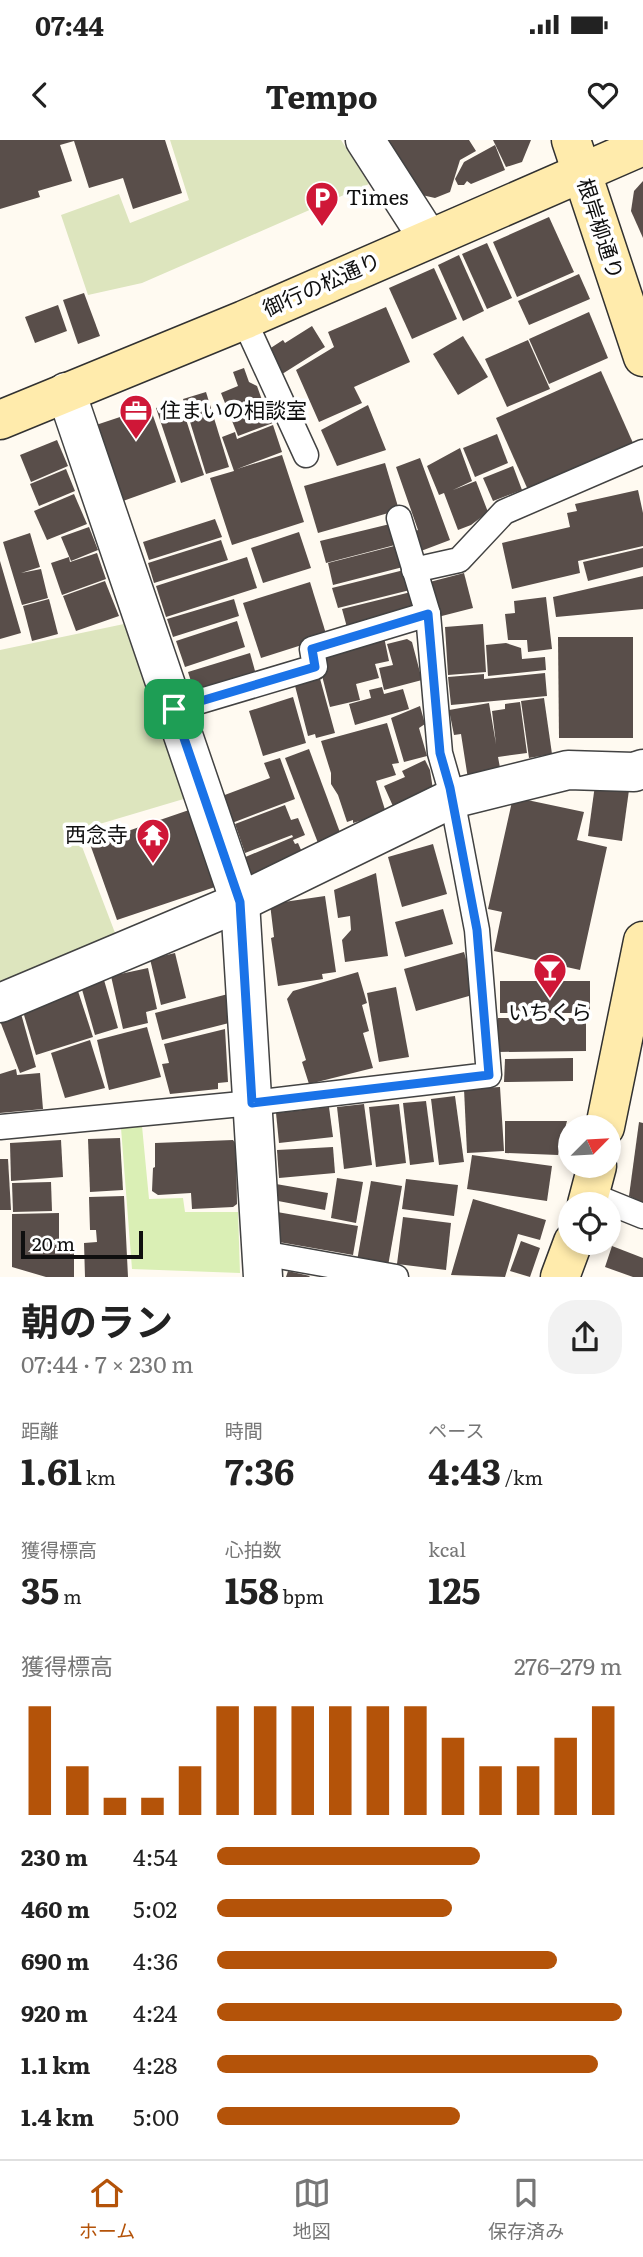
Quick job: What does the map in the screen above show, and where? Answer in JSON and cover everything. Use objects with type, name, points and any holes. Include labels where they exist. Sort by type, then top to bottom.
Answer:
[{"type":"street","points":[[365,140],[428,238]]},
{"type":"street","name":"御行の松通り","points":[[0,420],[244,320],[428,238],[576,156],[643,146]]},
{"type":"street","name":"根岸柳通り","points":[[576,156],[643,358]]},
{"type":"street","points":[[66,392],[240,902],[262,1265]]},
{"type":"street","points":[[0,1003],[240,902],[451,799],[568,770],[634,772],[643,769]]},
{"type":"street","points":[[607,1115],[643,941]]},
{"type":"street","points":[[560,1277],[568,1255]]},
{"type":"lane","points":[[244,320],[306,455]]},
{"type":"lane","points":[[414,570],[459,560],[504,512],[643,452]]},
{"type":"lane","points":[[0,1127],[252,1103],[489,1075],[477,930],[440,753],[428,614],[399,518]]},
{"type":"lane","points":[[174,709],[315,667],[312,649],[428,614]]},
{"type":"lane","points":[[592,1188],[643,1216]]},
{"type":"lane","points":[[262,1265],[397,1277]]},
{"type":"green space","points":[[170,140],[341,140],[369,184],[142,283],[88,295],[61,215],[119,194],[130,223],[189,200]]},
{"type":"green space","points":[[124,624],[187,798],[76,831],[117,938],[0,987],[0,650]]},
{"type":"green space","points":[[142,1126],[149,1199],[183,1198],[185,1212],[238,1212],[240,1273],[132,1269],[121,1128]]},
{"type":"building","points":[[0,140],[165,140],[182,193],[133,209],[123,178],[89,188],[74,141],[60,145],[72,181],[38,191],[40,197],[0,209]]},
{"type":"building","points":[[379,140],[469,140],[476,151],[460,160],[450,192],[435,198],[413,193]]},
{"type":"building","points":[[493,140],[531,140],[522,162],[506,167]]},
{"type":"building","points":[[495,145],[505,170],[471,184],[467,181],[464,185],[458,185],[455,179],[464,162]]},
{"type":"building","points":[[643,181],[643,238],[631,211],[634,191]]},
{"type":"building","points":[[549,217],[574,272],[517,297],[493,242]]},
{"type":"building","points":[[487,243],[512,298],[487,309],[462,254]]},
{"type":"building","points":[[459,255],[484,311],[463,321],[438,265]]},
{"type":"building","points":[[434,268],[457,319],[412,339],[389,288]]},
{"type":"building","points":[[579,274],[590,299],[529,325],[518,301]]},
{"type":"building","points":[[84,293],[100,336],[78,344],[63,300]]},
{"type":"building","points":[[58,305],[67,331],[35,343],[25,317]]},
{"type":"building","points":[[386,307],[410,362],[354,387],[362,403],[319,422],[296,370],[334,347],[328,332]]},
{"type":"building","points":[[589,312],[608,358],[549,384],[529,339]]},
{"type":"building","points":[[312,326],[325,347],[279,376],[263,353]]},
{"type":"building","points":[[463,336],[488,377],[458,395],[433,354]]},
{"type":"building","points":[[528,340],[550,389],[507,407],[485,359]]},
{"type":"building","points":[[244,368],[249,382],[257,386],[262,400],[265,399],[273,423],[238,436],[221,393],[238,386],[233,372]]},
{"type":"building","points":[[601,371],[633,443],[528,490],[496,418]]},
{"type":"building","points":[[206,392],[229,467],[206,474],[183,399]]},
{"type":"building","points":[[180,401],[204,475],[181,483],[156,408]]},
{"type":"building","points":[[368,405],[386,450],[337,466],[321,430]]},
{"type":"building","points":[[150,407],[176,482],[123,501],[96,425]]},
{"type":"building","points":[[273,425],[282,452],[237,469],[282,455],[304,522],[232,545],[210,478],[234,471],[222,437],[235,432],[237,439]]},
{"type":"building","points":[[497,434],[508,463],[475,477],[463,448]]},
{"type":"building","points":[[57,440],[68,466],[31,482],[20,455]]},
{"type":"building","points":[[460,448],[472,481],[453,490],[476,481],[488,512],[471,525],[458,530],[444,493],[439,495],[427,466]]},
{"type":"building","points":[[420,458],[450,540],[421,551],[413,532],[418,530],[396,467]]},
{"type":"building","points":[[385,463],[399,510],[318,533],[304,486]]},
{"type":"building","points":[[513,466],[522,490],[493,501],[483,478]]},
{"type":"building","points":[[66,469],[75,491],[39,506],[30,484]]},
{"type":"building","points":[[638,490],[643,513],[643,546],[578,561],[580,573],[512,589],[502,543],[570,527],[567,513],[577,511],[575,504]]},
{"type":"building","points":[[74,494],[87,524],[47,540],[34,511]]},
{"type":"building","points":[[215,519],[222,537],[149,560],[143,542]]},
{"type":"building","points":[[390,524],[395,545],[326,563],[320,541]]},
{"type":"building","points":[[89,527],[98,550],[71,561],[61,537]]},
{"type":"building","points":[[299,532],[311,568],[263,583],[251,548]]},
{"type":"building","points":[[30,533],[40,567],[21,573],[41,569],[48,598],[22,605],[3,542]]},
{"type":"building","points":[[221,540],[228,560],[154,583],[148,563]]},
{"type":"building","points":[[398,545],[403,567],[333,585],[328,563]]},
{"type":"building","points":[[643,548],[643,567],[588,581],[583,562]]},
{"type":"building","points":[[97,553],[106,579],[62,595],[51,563],[69,557],[70,562]]},
{"type":"building","points":[[247,557],[257,588],[166,617],[156,586]]},
{"type":"building","points":[[0,561],[21,633],[0,639]]},
{"type":"building","points":[[404,570],[410,590],[338,608],[332,588]]},
{"type":"building","points":[[464,573],[473,608],[434,618],[426,583]]},
{"type":"building","points":[[643,576],[643,609],[556,617],[553,597]]},
{"type":"building","points":[[105,581],[119,616],[76,631],[63,596]]},
{"type":"building","points":[[310,582],[327,637],[261,658],[243,603]]},
{"type":"building","points":[[411,592],[417,614],[348,631],[342,609]]},
{"type":"building","points":[[546,597],[552,649],[528,652],[527,640],[508,640],[505,614],[515,613],[514,601]]},
{"type":"building","points":[[49,599],[58,634],[32,641],[23,606]]},
{"type":"building","points":[[234,599],[239,616],[173,637],[167,619]]},
{"type":"building","points":[[237,621],[245,647],[185,667],[176,641]]},
{"type":"building","points":[[483,624],[486,672],[448,675],[445,627]]},
{"type":"building","points":[[384,637],[389,661],[375,664],[379,678],[356,684],[360,700],[330,707],[318,660],[323,653]]},
{"type":"building","points":[[558,637],[633,637],[633,738],[559,738]]},
{"type":"building","points":[[407,639],[412,642],[422,680],[384,690],[379,668],[393,665],[387,644]]},
{"type":"building","points":[[506,643],[521,648],[522,659],[545,657],[546,670],[488,676],[486,645]]},
{"type":"building","points":[[250,653],[257,678],[196,697],[188,672]]},
{"type":"building","points":[[545,673],[547,696],[451,705],[448,677],[484,674],[484,679]]},
{"type":"building","points":[[319,675],[335,733],[316,738],[315,734],[308,736],[294,682]]},
{"type":"building","points":[[382,687],[384,694],[403,689],[409,709],[355,725],[349,704],[371,698],[369,690]]},
{"type":"building","points":[[293,697],[306,743],[263,756],[249,711]]},
{"type":"building","points":[[544,698],[552,754],[529,758],[521,701]]},
{"type":"building","points":[[520,702],[527,753],[498,757],[501,773],[468,779],[461,734],[454,735],[449,710],[489,703],[496,744],[492,711],[505,709],[505,704]]},
{"type":"building","points":[[420,706],[425,724],[419,728],[427,756],[404,762],[391,718]]},
{"type":"building","points":[[387,723],[399,763],[392,764],[396,775],[376,781],[386,813],[353,823],[353,820],[347,822],[338,795],[331,784],[331,773],[321,741]]},
{"type":"building","points":[[309,749],[341,835],[318,843],[285,758]]},
{"type":"building","points":[[280,758],[295,799],[232,823],[222,796],[270,778],[264,763]]},
{"type":"building","points":[[425,760],[430,770],[434,796],[396,813],[384,786],[405,777],[402,771]]},
{"type":"building","points":[[595,785],[629,790],[622,841],[588,836]]},
{"type":"building","points":[[513,797],[584,812],[577,840],[607,847],[580,970],[494,951],[502,912],[488,909]]},
{"type":"building","points":[[285,805],[291,820],[298,818],[305,835],[293,840],[295,844],[298,843],[305,859],[259,878],[250,874],[243,858],[293,837],[292,835],[245,853],[235,824]]},
{"type":"building","name":"西念寺","points":[[189,810],[215,887],[117,920],[90,844]]},
{"type":"building","points":[[433,844],[447,894],[402,907],[388,857]]},
{"type":"building","points":[[376,873],[388,956],[345,962],[342,940],[351,930],[350,916],[338,918],[334,890]]},
{"type":"building","points":[[325,896],[336,972],[322,974],[323,979],[278,986],[271,938],[274,937],[270,904]]},
{"type":"building","points":[[443,909],[453,944],[405,957],[395,922]]},
{"type":"building","points":[[464,952],[476,994],[416,1011],[404,969]]},
{"type":"building","points":[[175,953],[186,998],[161,1005],[150,959]]},
{"type":"building","points":[[148,968],[157,1009],[146,1012],[148,1023],[123,1029],[111,976]]},
{"type":"building","points":[[358,972],[367,1003],[362,1005],[369,1031],[363,1033],[373,1068],[309,1084],[302,1062],[306,1060],[287,999],[293,991]]},
{"type":"building","points":[[104,980],[118,1028],[95,1035],[81,986]]},
{"type":"building","points":[[500,981],[590,981],[590,1013],[500,1013]]},
{"type":"building","points":[[396,987],[409,1057],[379,1062],[367,993]]},
{"type":"building","points":[[77,988],[93,1037],[36,1055],[21,1005]]},
{"type":"building","points":[[228,994],[229,1023],[162,1040],[155,1013]]},
{"type":"building","points":[[20,1010],[36,1067],[20,1073],[0,1021]]},
{"type":"building","points":[[498,1018],[586,1018],[586,1051],[498,1052]]},
{"type":"building","points":[[147,1027],[161,1077],[109,1090],[97,1040]]},
{"type":"building","points":[[225,1029],[228,1082],[218,1083],[218,1089],[170,1094],[162,1064],[169,1063],[164,1044]]},
{"type":"building","points":[[90,1040],[105,1088],[65,1098],[51,1053]]},
{"type":"building","points":[[573,1058],[573,1081],[504,1082],[505,1059]]},
{"type":"building","points":[[16,1069],[17,1075],[40,1073],[43,1109],[0,1113],[0,1074]]},
{"type":"building","points":[[500,1087],[504,1151],[467,1153],[464,1089]]},
{"type":"building","points":[[455,1096],[464,1162],[439,1165],[431,1099]]},
{"type":"building","points":[[426,1101],[434,1162],[410,1165],[403,1103]]},
{"type":"building","points":[[364,1104],[372,1165],[344,1169],[337,1107]]},
{"type":"building","points":[[399,1104],[406,1163],[376,1167],[369,1107]]},
{"type":"building","points":[[329,1107],[333,1137],[279,1143],[276,1113]]},
{"type":"building","points":[[505,1121],[558,1121],[558,1155],[505,1153]]},
{"type":"building","points":[[639,1122],[643,1123],[643,1203],[629,1196]]},
{"type":"building","points":[[120,1138],[123,1190],[90,1192],[88,1139]]},
{"type":"building","points":[[61,1140],[63,1177],[11,1181],[10,1143]]},
{"type":"building","points":[[233,1140],[236,1144],[237,1204],[233,1207],[192,1209],[191,1193],[158,1195],[152,1191],[155,1143]]},
{"type":"building","points":[[333,1147],[335,1173],[279,1178],[277,1150]]},
{"type":"building","points":[[472,1155],[552,1166],[547,1201],[467,1189]]},
{"type":"building","points":[[0,1159],[8,1159],[11,1210],[0,1210]]},
{"type":"building","points":[[337,1178],[363,1182],[356,1223],[331,1218]]},
{"type":"building","points":[[406,1179],[458,1185],[454,1216],[402,1209]]},
{"type":"building","points":[[371,1181],[402,1186],[388,1266],[357,1261]]},
{"type":"building","points":[[51,1182],[52,1211],[13,1212],[12,1183]]},
{"type":"building","points":[[276,1184],[328,1193],[325,1210],[273,1200]]},
{"type":"building","points":[[124,1196],[128,1277],[85,1277],[84,1243],[97,1242],[96,1230],[90,1230],[89,1197]]},
{"type":"building","points":[[473,1199],[546,1220],[540,1240],[518,1234],[505,1277],[451,1275]]},
{"type":"building","points":[[277,1212],[358,1226],[353,1255],[273,1241]]},
{"type":"building","points":[[59,1213],[59,1240],[50,1240],[50,1243],[70,1243],[70,1254],[74,1253],[74,1277],[46,1277],[12,1267],[12,1214]]},
{"type":"building","points":[[403,1217],[451,1223],[446,1270],[397,1264]]},
{"type":"building","points":[[521,1241],[540,1248],[530,1277],[510,1271]]},
{"type":"building","points":[[621,1249],[643,1258],[643,1277],[633,1277],[605,1267],[609,1255],[621,1255]]},
{"type":"building","points":[[288,1271],[310,1276],[286,1277]]},
{"type":"place","name":"Times","points":[[322,228]]},
{"type":"place","name":"住まいの相談室","points":[[136,441]]},
{"type":"place","name":"西念寺","points":[[153,865]]},
{"type":"place","name":"いちくら","points":[[550,1000]]},
{"type":"route","points":[[428,614],[440,753],[450,788],[477,930],[489,1075],[252,1103],[240,902],[174,709],[315,667],[312,649],[428,614]]}]
